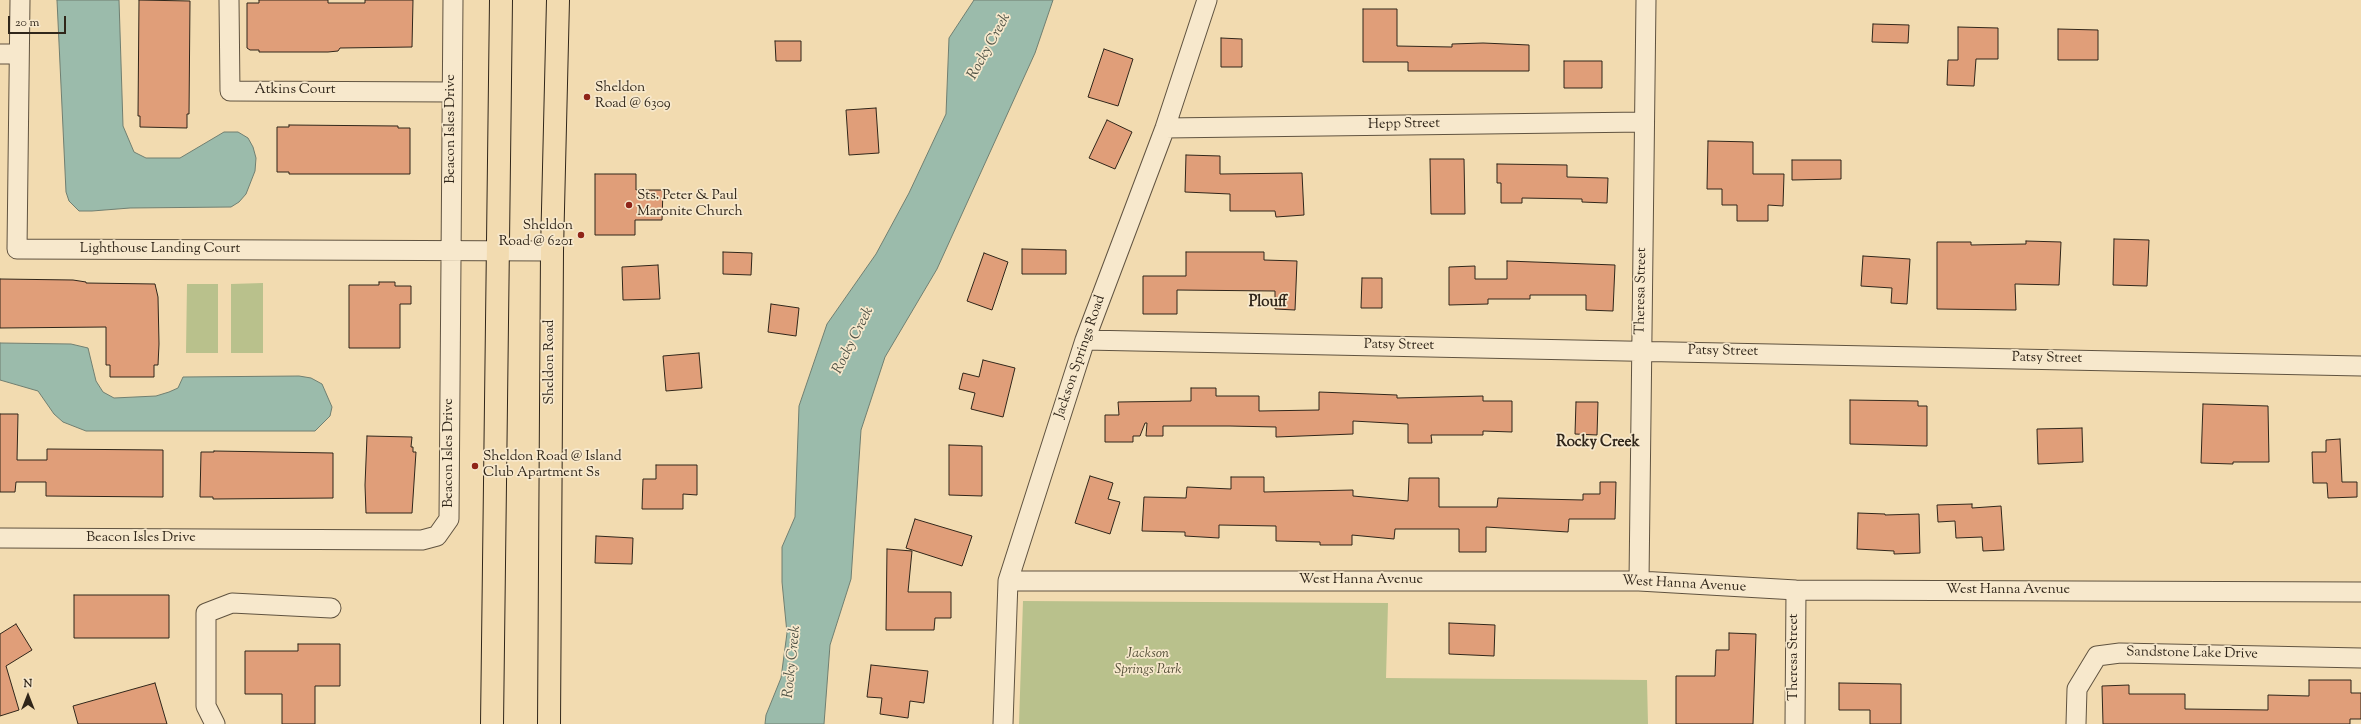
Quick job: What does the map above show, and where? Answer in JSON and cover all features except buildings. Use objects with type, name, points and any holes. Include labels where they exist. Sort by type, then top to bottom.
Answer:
[{"type":"main road","points":[[492,724],[501,0]]},
{"type":"main road","name":"Sheldon Road","points":[[549,724],[552,251],[558,0]]},
{"type":"street","name":"Lighthouse Landing Court","points":[[20,0],[17,249],[552,251]]},
{"type":"street","name":"Atkins Court","points":[[229,0],[230,91],[452,92]]},
{"type":"street","name":"Beacon Isles Drive","points":[[0,538],[422,540],[437,536],[449,519],[453,0]]},
{"type":"street","name":"Jackson Springs Road","points":[[1003,724],[1008,581],[1085,340],[1165,128],[1207,0]]},
{"type":"street","name":"Theresa Street","points":[[1639,581],[1646,0]]},
{"type":"street","points":[[0,54],[19,54]]},
{"type":"street","name":"Hepp Street","points":[[1165,128],[1644,122]]},
{"type":"street","name":"Patsy Street","points":[[1085,340],[1641,350],[2361,366]]},
{"type":"street","name":"West Hanna Avenue","points":[[1008,581],[1639,581],[1796,590],[2361,592]]},
{"type":"street","name":"Theresa Street","points":[[1795,724],[1796,590]]},
{"type":"street","points":[[215,724],[206,706],[206,613],[232,604],[331,608]]},
{"type":"street","name":"Sandstone Lake Drive","points":[[2076,724],[2077,689],[2097,656],[2120,653],[2361,658]]},
{"type":"green space","points":[[263,283],[263,353],[231,353],[231,284]]},
{"type":"green space","points":[[187,284],[218,284],[218,353],[186,353]]},
{"type":"green space","name":"Jackson Springs Park","points":[[1023,601],[1388,603],[1386,678],[1647,680],[1648,724],[1019,724]]},
{"type":"water","points":[[57,0],[119,0],[123,126],[134,152],[146,158],[180,158],[224,132],[238,132],[248,138],[253,147],[256,158],[255,171],[246,194],[239,202],[231,207],[130,208],[79,211],[69,201],[66,192]]},
{"type":"water","points":[[974,0],[1053,0],[1035,53],[937,269],[885,357],[861,430],[851,579],[830,645],[824,724],[765,724],[766,715],[781,678],[787,633],[782,582],[782,547],[795,517],[799,406],[827,324],[876,254],[909,193],[946,114],[949,38]]},
{"type":"water","points":[[0,343],[71,344],[88,348],[96,381],[103,392],[114,398],[156,396],[178,388],[183,377],[299,376],[311,378],[322,384],[332,407],[330,416],[315,431],[86,431],[63,422],[54,414],[38,391],[0,380]]},
{"type":"place","name":"Sheldon Road @ 6309","points":[[587,97]]},
{"type":"place","name":"Sts. Peter & Paul Maronite Church","points":[[629,205]]},
{"type":"place","name":"Sheldon Road @ 6201","points":[[581,235]]},
{"type":"place","name":"Sheldon Road @ Island Club Apartment Ss","points":[[475,466]]},
{"type":"district","name":"Plouff","points":[[1268,303]]},
{"type":"district","name":"Rocky Creek","points":[[1598,443]]}]
